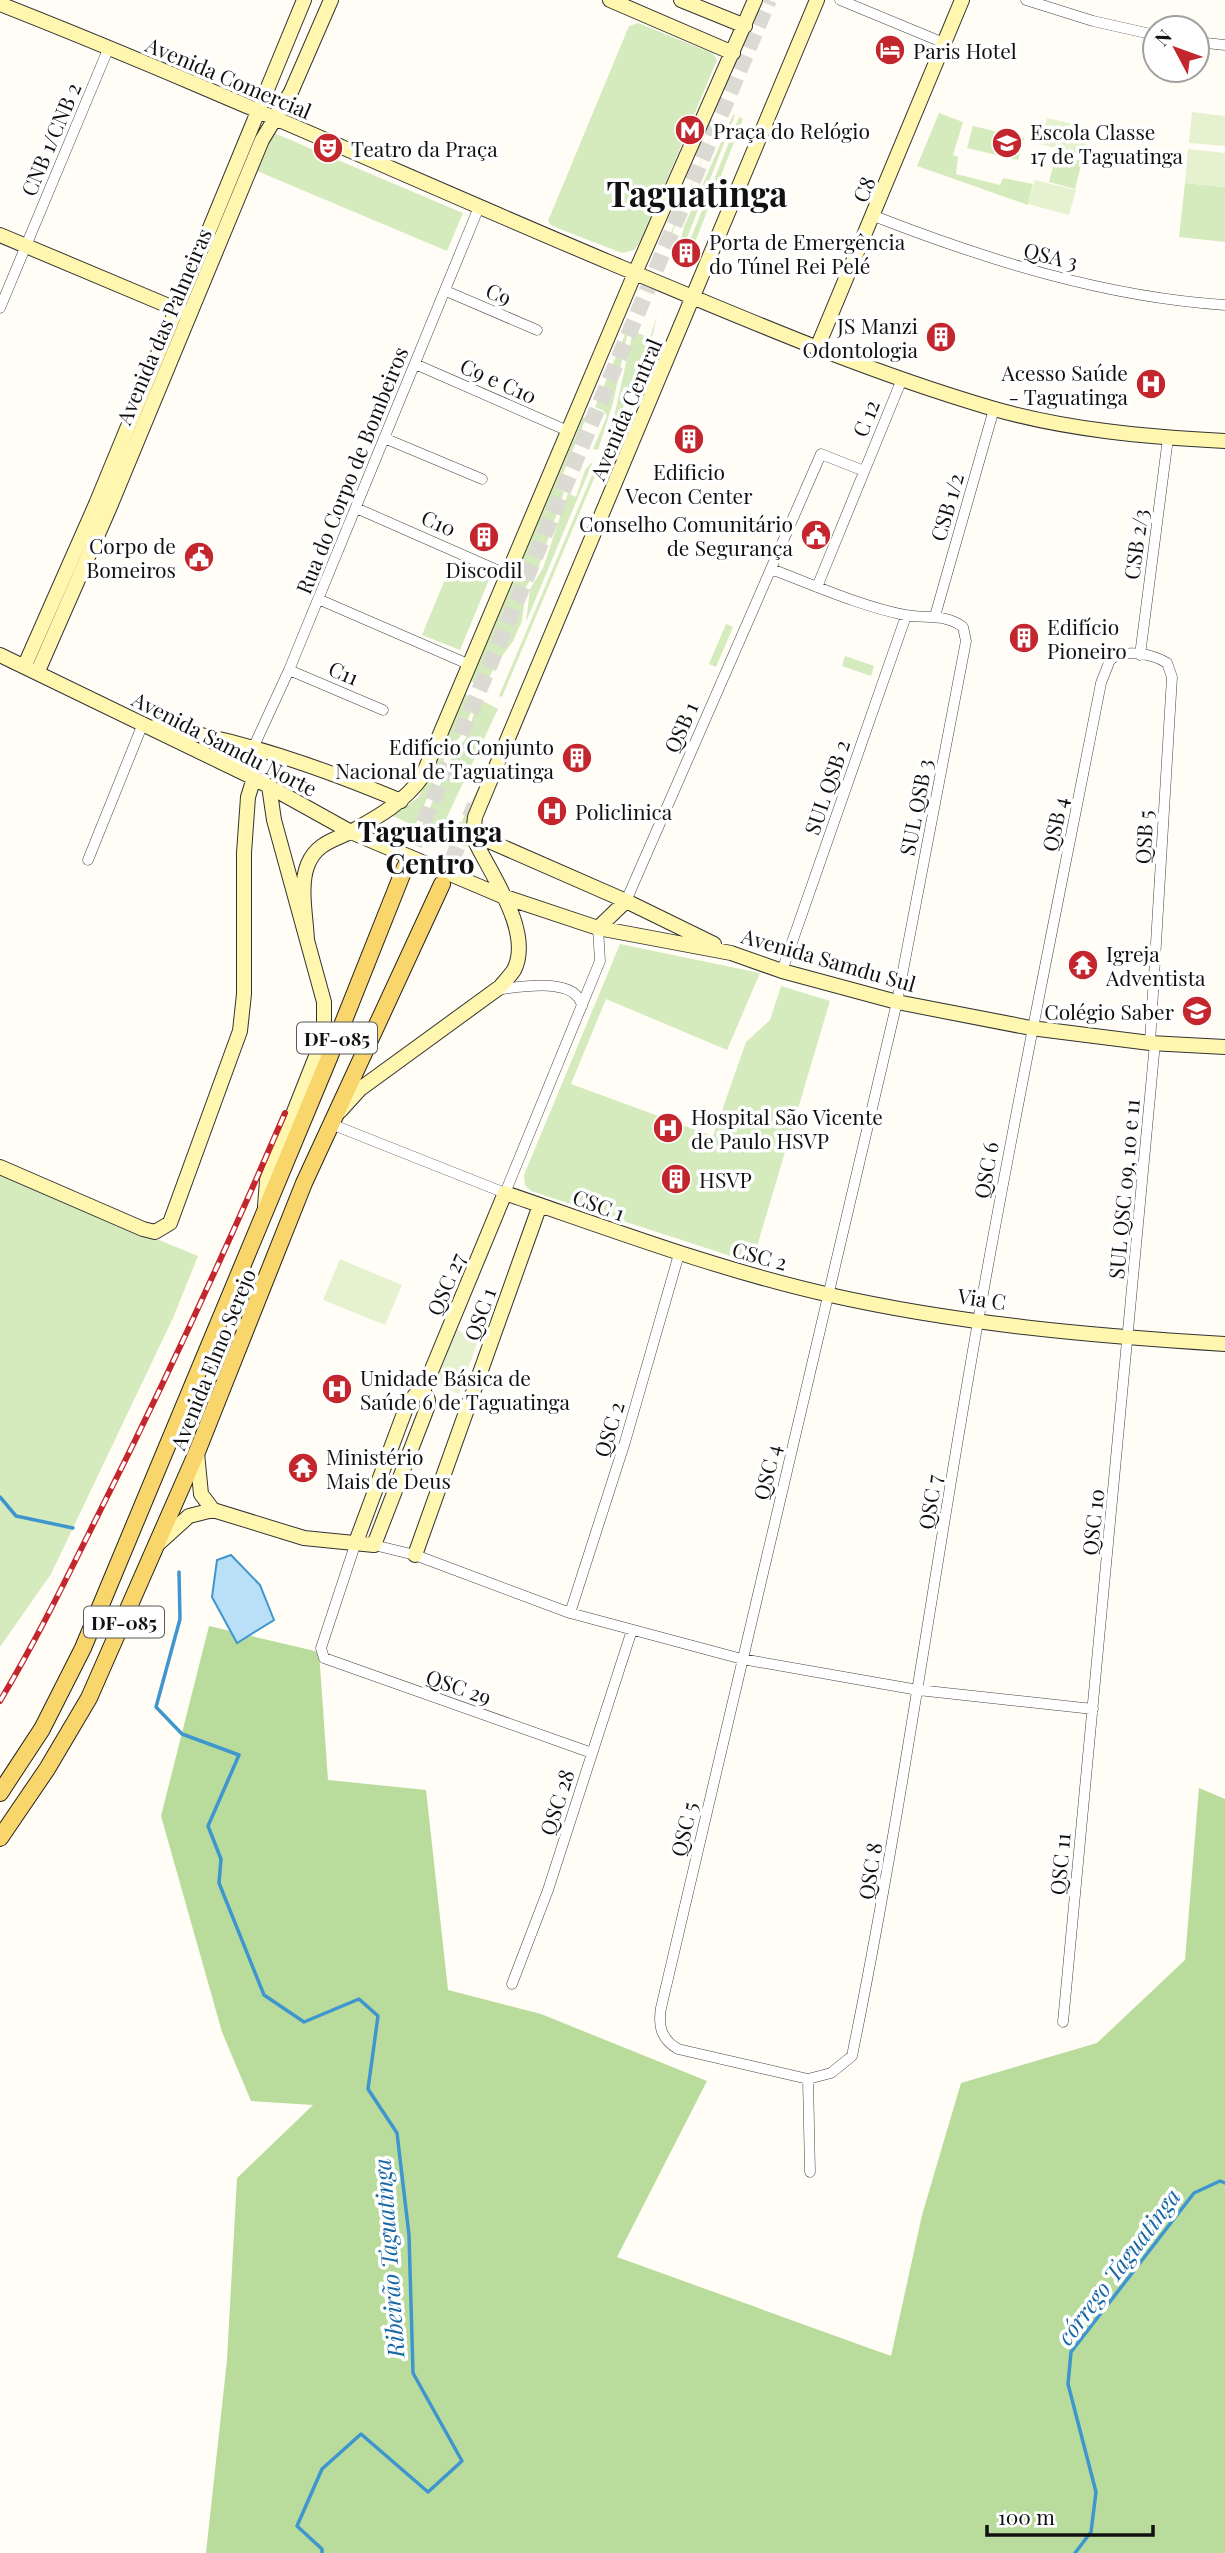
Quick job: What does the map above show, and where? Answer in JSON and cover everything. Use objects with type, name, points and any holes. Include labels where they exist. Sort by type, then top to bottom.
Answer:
[{"type":"main road","name":"Avenida das Palmeiras","points":[[32,668],[190,315],[262,140],[275,120],[331,0]]},
{"type":"main road","points":[[610,0],[634,5],[733,53]]},
{"type":"main road","points":[[681,0],[745,26]]},
{"type":"main road","name":"Avenida Central","points":[[307,940],[304,884],[307,865],[328,839],[351,832],[401,801],[422,777],[506,574],[640,275],[755,0]]},
{"type":"main road","name":"Avenida Central","points":[[473,834],[479,806],[817,0]]},
{"type":"main road","name":"C8","points":[[817,348],[962,0]]},
{"type":"main road","name":"Avenida Comercial","points":[[0,4],[109,47],[640,275]]},
{"type":"main road","name":"Avenida das Palmeiras","points":[[103,506],[176,310],[302,6]]},
{"type":"main road","points":[[302,6],[308,22],[322,21]]},
{"type":"main road","points":[[0,235],[190,315]]},
{"type":"main road","points":[[640,275],[817,348],[994,408],[1080,426],[1168,438],[1225,441]]},
{"type":"main road","name":"Avenida Samdu Norte","points":[[0,655],[32,668],[142,726],[254,778],[351,832],[431,866]]},
{"type":"main road","points":[[142,726],[200,733],[254,746],[401,801]]},
{"type":"main road","points":[[0,1167],[143,1229],[155,1232],[170,1223],[240,1031],[244,994],[244,853],[248,797],[254,778]]},
{"type":"main road","points":[[265,1208],[267,1180],[324,1036],[324,1002],[274,820],[269,786]]},
{"type":"main road","points":[[331,1124],[360,1088],[496,990],[514,969],[519,949],[516,920],[473,834]]},
{"type":"main road","points":[[473,834],[626,901],[731,953]]},
{"type":"main road","name":"Avenida Samdu Sul","points":[[431,866],[502,895],[598,928],[731,953],[782,971],[897,1002],[1031,1028],[1152,1043],[1225,1047]]},
{"type":"main road","name":"Avenida Elmo Serejo","points":[[0,1793],[42,1729],[83,1648],[329,1058],[405,867]]},
{"type":"main road","name":"Avenida Elmo Serejo","points":[[0,1838],[47,1769],[89,1698],[197,1452],[304,1183],[442,884]]},
{"type":"main road","points":[[598,928],[626,901]]},
{"type":"main road","name":"CSC 1","points":[[505,1193],[679,1254]]},
{"type":"main road","name":"QSC 27","points":[[356,1542],[406,1408],[415,1395],[422,1391],[505,1193]]},
{"type":"main road","name":"QSC 1","points":[[415,1555],[540,1205]]},
{"type":"main road","name":"CSC 2","points":[[679,1254],[830,1295]]},
{"type":"main road","name":"Via C","points":[[830,1295],[978,1320],[1129,1338],[1225,1344]]},
{"type":"main road","name":"QSC 27","points":[[374,1545],[427,1408],[428,1400],[422,1391]]},
{"type":"main road","points":[[197,1452],[201,1493],[213,1510]]},
{"type":"main road","points":[[159,1543],[189,1516],[213,1510],[304,1538],[374,1545]]},
{"type":"street","points":[[840,0],[944,43]]},
{"type":"street","points":[[1027,0],[1093,21],[1141,32]]},
{"type":"street","name":"CNB 1/CNB 2","points":[[0,308],[109,47]]},
{"type":"street","name":"Rua do Corpo de Bombeiros","points":[[254,746],[289,670],[479,207]]},
{"type":"street","name":"QSA 3","points":[[874,216],[967,252],[1032,270],[1190,302],[1225,304]]},
{"type":"street","name":"C9","points":[[446,291],[537,330]]},
{"type":"street","name":"C9 e C10","points":[[415,365],[568,431]]},
{"type":"street","name":"C 12","points":[[817,587],[902,379]]},
{"type":"street","name":"CSB 1/2","points":[[935,616],[994,408]]},
{"type":"street","name":"CSB 2/3","points":[[1140,655],[1168,438]]},
{"type":"street","points":[[384,439],[482,479]]},
{"type":"street","name":"QSB 1","points":[[626,901],[821,454],[864,471]]},
{"type":"street","name":"C10","points":[[356,508],[506,574]]},
{"type":"street","points":[[771,569],[906,616],[935,616]]},
{"type":"street","points":[[318,599],[468,664]]},
{"type":"street","name":"SUL QSB 2","points":[[782,971],[906,616]]},
{"type":"street","name":"SUL QSB 3","points":[[830,1295],[897,1002],[964,654],[965,633],[957,622],[935,616]]},
{"type":"street","name":"QSB 4","points":[[1031,1028],[1106,667],[1115,655],[1140,655]]},
{"type":"street","name":"QSB 5","points":[[1140,655],[1167,663],[1172,677],[1152,1043]]},
{"type":"street","name":"C11","points":[[289,670],[383,710]]},
{"type":"street","points":[[89,860],[142,726]]},
{"type":"street","points":[[254,746],[254,778]]},
{"type":"street","points":[[331,1124],[505,1193],[600,961],[598,928]]},
{"type":"street","points":[[496,990],[540,984],[561,988],[576,996],[582,1006]]},
{"type":"street","name":"QSC 6","points":[[978,1320],[1031,1028]]},
{"type":"street","name":"SUL QSC 09, 10 e 11","points":[[1129,1338],[1152,1043]]},
{"type":"street","name":"QSC 2","points":[[570,1613],[625,1442],[679,1254]]},
{"type":"street","name":"QSC 4","points":[[742,1659],[830,1295]]},
{"type":"street","name":"QSC 7","points":[[918,1690],[978,1320]]},
{"type":"street","name":"QSC 10","points":[[1093,1709],[1129,1338]]},
{"type":"street","name":"QSC 29","points":[[356,1542],[321,1648],[324,1658],[592,1753]]},
{"type":"street","points":[[374,1545],[415,1555],[570,1613],[742,1659],[918,1690],[1093,1709]]},
{"type":"street","name":"QSC 28","points":[[512,1984],[548,1890],[632,1630]]},
{"type":"street","name":"QSC 5","points":[[742,1659],[661,2008],[662,2032],[668,2043],[678,2049],[808,2079]]},
{"type":"street","name":"QSC 8","points":[[808,2079],[831,2073],[852,2056],[883,1904],[918,1690]]},
{"type":"street","name":"QSC 11","points":[[1063,2022],[1093,1709]]},
{"type":"street","points":[[808,2079],[810,2172]]},
{"type":"green space","name":"Praça do Relógio","points":[[638,23],[712,53],[717,60],[642,239],[634,250],[622,253],[552,226],[548,221],[629,26]]},
{"type":"green space","points":[[1192,112],[1225,116],[1225,146],[1189,143]]},
{"type":"green space","points":[[721,113],[673,231],[669,249],[665,247]]},
{"type":"green space","points":[[939,113],[963,122],[953,155],[958,157],[956,174],[1000,185],[1003,178],[1033,184],[1028,205],[917,166]]},
{"type":"green space","points":[[733,115],[680,256],[677,255],[684,227]]},
{"type":"green space","points":[[739,117],[743,119],[692,250],[687,248]]},
{"type":"green space","points":[[1047,118],[1090,128],[1083,155],[1040,144]]},
{"type":"green space","points":[[973,126],[1024,138],[1018,160],[967,148]]},
{"type":"green space","points":[[274,133],[463,213],[447,251],[257,171]]},
{"type":"green space","points":[[1188,149],[1225,153],[1225,187],[1185,183]]},
{"type":"green space","points":[[1056,155],[1082,161],[1075,189],[1049,182]]},
{"type":"green space","points":[[1035,180],[1076,190],[1069,215],[1028,204]]},
{"type":"green space","points":[[1185,183],[1225,187],[1225,242],[1179,237]]},
{"type":"green space","points":[[657,315],[653,334],[603,457],[600,456],[614,417],[633,331],[650,338]]},
{"type":"green space","points":[[630,322],[613,403],[598,450],[593,449],[607,416],[604,411],[595,407]]},
{"type":"green space","points":[[583,417],[586,418],[557,488],[564,492],[539,566],[526,587],[522,621],[513,641],[484,687],[470,681]]},
{"type":"green space","points":[[591,463],[526,622],[530,589],[543,568],[568,493],[576,497],[585,470]]},
{"type":"green space","points":[[595,468],[598,469],[502,697],[499,696]]},
{"type":"green space","points":[[453,560],[491,575],[460,650],[422,635]]},
{"type":"green space","points":[[726,624],[733,627],[716,667],[709,664]]},
{"type":"green space","points":[[845,656],[874,666],[871,676],[842,666]]},
{"type":"green space","points":[[465,692],[470,700],[471,712],[462,734],[447,753],[415,826],[393,816],[419,797]]},
{"type":"green space","points":[[483,701],[498,709],[438,836],[421,828],[453,755],[468,735],[476,705]]},
{"type":"green space","points":[[488,768],[472,813],[478,849],[451,843]]},
{"type":"green space","name":"Hospital São Vicente de Paulo HSVP","points":[[620,944],[760,973],[727,1050],[606,999],[571,1084],[713,1136],[746,1042],[770,1020],[781,986],[830,1001],[752,1263],[531,1191],[525,1185],[524,1175]]},
{"type":"green space","points":[[0,1175],[198,1256],[173,1318],[51,1574],[0,1647]]},
{"type":"green space","points":[[340,1259],[402,1285],[385,1325],[323,1300]]},
{"type":"green space","points":[[456,1330],[479,1338],[459,1394],[435,1384]]},
{"type":"green space","points":[[209,1626],[319,1652],[328,1780],[426,1790],[448,1990],[541,2014],[707,2081],[617,2257],[891,2356],[922,2215],[961,2083],[1097,2043],[1185,1960],[1199,1788],[1225,1799],[1225,2553],[206,2553],[227,2360],[237,2178],[313,2105],[251,2101],[222,2032],[161,1816]]},
{"type":"water","points":[[231,1555],[260,1585],[274,1620],[237,1643],[212,1597],[217,1560]]},
{"type":"waterway","points":[[0,1497],[16,1516],[73,1528]]},
{"type":"waterway","name":"Ribeirão Taguatinga","points":[[179,1572],[180,1619],[156,1707],[182,1734],[239,1755],[208,1826],[221,1859],[219,1883],[264,1995],[304,2022],[359,1999],[378,2016],[368,2089],[397,2133],[409,2235],[413,2373],[462,2461],[428,2492],[361,2434],[322,2469],[297,2526],[322,2549],[322,2553]]},
{"type":"waterway","name":"córrego Taguatinga","points":[[1075,2553],[1091,2532],[1096,2492],[1068,2384],[1071,2352],[1194,2193],[1220,2181],[1225,2183]]},
{"type":"tunnel","points":[[405,867],[769,0]]},
{"type":"tunnel","points":[[442,884],[475,805]]},
{"type":"railway","points":[[0,1701],[55,1601],[153,1403],[221,1259],[285,1113]]},
{"type":"place","name":"Paris Hotel","points":[[890,50]]},
{"type":"place","name":"Praça do Relógio","points":[[690,130]]},
{"type":"place","name":"Escola Classe 17 de Taguatinga","points":[[1007,143]]},
{"type":"place","name":"Teatro da Praça","points":[[328,148]]},
{"type":"place","name":"Porta de Emergência do Túnel Rei Pelé","points":[[686,253]]},
{"type":"place","name":"JS Manzi Odontologia","points":[[941,337]]},
{"type":"place","name":"Acesso Saúde - Taguatinga","points":[[1151,384]]},
{"type":"place","name":"Edificio Vecon Center","points":[[689,439]]},
{"type":"place","name":"Conselho Comunitário de Segurança","points":[[816,535]]},
{"type":"place","name":"Discodil","points":[[484,537]]},
{"type":"place","name":"Corpo de Bomeiros","points":[[199,557]]},
{"type":"place","name":"Edifício Pioneiro","points":[[1024,638]]},
{"type":"place","name":"Edifício Conjunto Nacional de Taguatinga","points":[[577,758]]},
{"type":"place","name":"Policlinica","points":[[552,811]]},
{"type":"place","name":"Igreja Adventista","points":[[1083,965]]},
{"type":"place","name":"Colégio Saber","points":[[1197,1011]]},
{"type":"place","name":"Hospital São Vicente de Paulo HSVP","points":[[668,1128]]},
{"type":"place","name":"HSVP","points":[[676,1179]]},
{"type":"place","name":"Unidade Básica de Saúde 6 de Taguatinga","points":[[337,1389]]},
{"type":"place","name":"Ministério Mais de Deus","points":[[303,1468]]},
{"type":"district","name":"Taguatinga","points":[[697,192]]},
{"type":"district","name":"Taguatinga Centro","points":[[430,846]]}]
